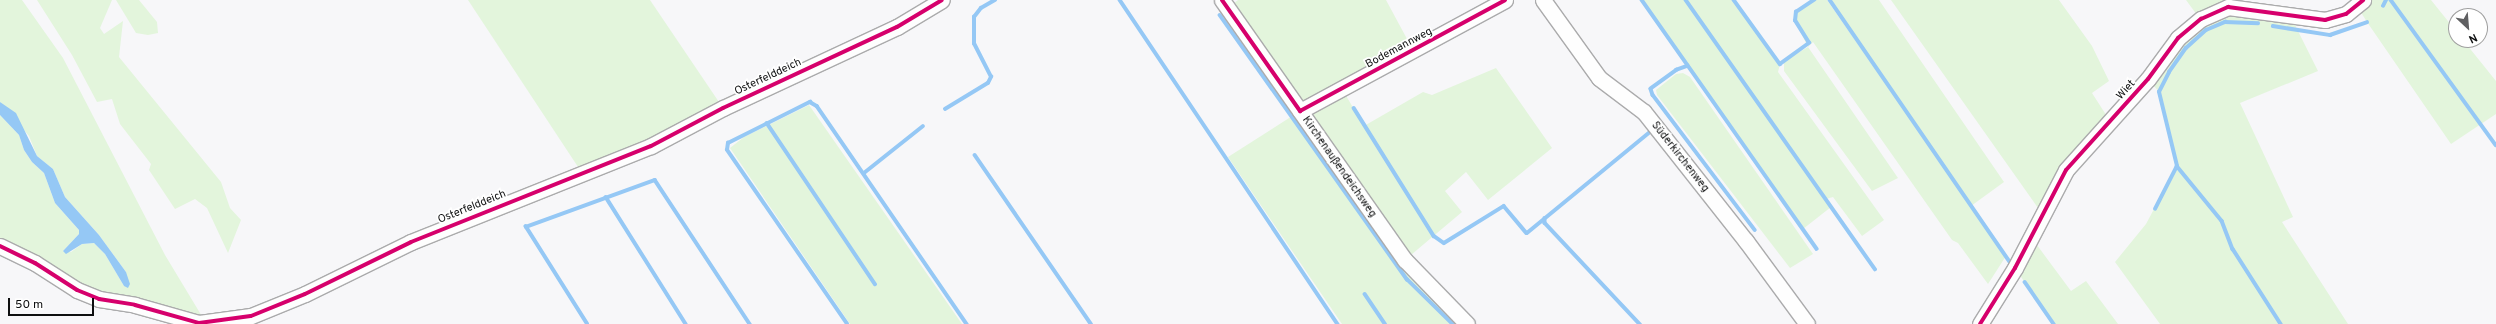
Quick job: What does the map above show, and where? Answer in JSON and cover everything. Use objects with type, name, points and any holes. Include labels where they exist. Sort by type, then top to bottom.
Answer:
[{"type":"street","name":"Osterfelddeich","points":[[0,246],[36,263],[77,290],[99,299],[135,305],[199,323],[251,316],[305,294],[411,242],[651,146],[723,108],[897,27],[942,0]]},
{"type":"street","name":"Kirchenaußendeichsweg","points":[[1222,0],[1405,260],[1468,324]]},
{"type":"street","name":"Bodemannweg","points":[[1300,111],[1505,0]]},
{"type":"street","name":"Süderkirchenweg","points":[[1543,0],[1599,78],[1644,112],[1746,241],[1807,324]]},
{"type":"street","name":"Wiet","points":[[1980,324],[2015,268],[2066,170],[2148,79],[2178,38],[2200,19],[2228,7],[2325,20],[2346,14],[2363,0]]},
{"type":"green space","points":[[0,0],[22,0],[63,58],[165,255],[203,318],[93,291],[49,264],[0,239],[0,115],[19,135],[24,150],[32,162],[44,173],[55,203],[79,230],[79,234],[63,251],[71,252],[82,244],[94,243],[105,254],[124,286],[126,272],[99,235],[65,197],[53,169],[37,156],[29,136],[0,102]]},
{"type":"green space","points":[[37,0],[112,0],[100,28],[104,34],[123,21],[119,57],[221,182],[230,208],[241,220],[228,253],[207,208],[195,199],[175,209],[149,170],[151,164],[120,124],[112,99],[97,102],[72,55]]},
{"type":"green space","points":[[116,0],[139,0],[157,22],[158,33],[148,35],[136,33]]},
{"type":"green space","points":[[468,0],[650,0],[723,108],[582,173]]},
{"type":"green space","points":[[1238,0],[1386,0],[1413,50],[1342,89],[1364,126],[1423,92],[1432,95],[1496,68],[1552,148],[1488,200],[1466,172],[1445,191],[1462,212],[1405,260],[1467,324],[1342,324],[1228,157],[1300,111],[1228,8]]},
{"type":"green space","points":[[1642,0],[1734,0],[1780,64],[1778,72],[1884,220],[1862,236],[1833,197],[1826,199],[1831,207],[1803,229]]},
{"type":"green space","points":[[1814,0],[1827,0],[1957,186],[1830,0],[1879,0],[2004,182],[1971,206],[2006,256],[1988,284],[1958,243],[1952,240],[1813,42],[1808,47],[1795,21],[1796,12]]},
{"type":"green space","points":[[1891,0],[2059,0],[2092,46],[2109,81],[2092,93],[2110,121],[2043,215]]},
{"type":"green space","points":[[2186,0],[2223,0],[2228,7],[2290,15],[2318,71],[2240,103],[2293,217],[2282,222],[2348,324],[2160,324],[2115,262],[2146,224],[2177,166],[2159,92],[2148,79],[2200,19]]},
{"type":"green space","points":[[2363,0],[2431,0],[2448,21],[2448,48],[2469,48],[2496,81],[2496,114],[2451,144],[2357,6]]},
{"type":"green space","points":[[1808,47],[1898,178],[1872,191],[1784,71],[1784,61]]},
{"type":"green space","points":[[1683,73],[1690,77],[1813,254],[1790,268],[1657,95],[1656,90],[1676,74]]},
{"type":"green space","points":[[809,105],[962,324],[850,324],[730,148],[744,137]]},
{"type":"green space","points":[[2031,237],[2071,291],[2086,281],[2118,324],[2053,324],[2015,268]]},
{"type":"water","points":[[0,102],[16,113],[37,156],[53,169],[65,197],[99,235],[126,272],[130,284],[128,288],[124,286],[105,254],[94,243],[82,244],[66,254],[63,251],[79,234],[79,230],[55,203],[44,173],[32,162],[24,150],[19,135],[0,115]]},
{"type":"waterway","points":[[945,109],[988,83],[991,77],[974,44],[974,17],[981,8],[995,0]]},
{"type":"waterway","points":[[1120,0],[1338,324]]},
{"type":"waterway","points":[[1642,0],[1817,249]]},
{"type":"waterway","points":[[1686,0],[1875,269]]},
{"type":"waterway","points":[[1734,0],[1780,64],[1809,43],[1795,21],[1796,12],[1814,0]]},
{"type":"waterway","points":[[1830,0],[2010,262]]},
{"type":"waterway","points":[[2383,6],[2386,0]]},
{"type":"waterway","points":[[2391,0],[2496,145]]},
{"type":"waterway","points":[[1220,15],[1407,279],[1453,324]]},
{"type":"waterway","points":[[2155,209],[2177,166],[2159,92],[2169,72],[2186,48],[2206,30],[2225,22],[2258,23]]},
{"type":"waterway","points":[[2273,26],[2330,35],[2367,22]]},
{"type":"waterway","points":[[1688,66],[1677,70],[1651,89],[1653,95],[1755,230]]},
{"type":"waterway","points":[[847,324],[727,150],[728,143],[810,102],[817,106],[967,324]]},
{"type":"waterway","points":[[1354,108],[1434,236],[1444,243],[1504,206],[1527,233],[1650,132]]},
{"type":"waterway","points":[[767,123],[875,284]]},
{"type":"waterway","points":[[864,173],[923,126]]},
{"type":"waterway","points":[[975,155],[1091,324]]},
{"type":"waterway","points":[[2177,166],[2222,221],[2233,249],[2281,324]]},
{"type":"waterway","points":[[587,324],[526,227],[655,180],[750,324]]},
{"type":"waterway","points":[[606,197],[686,324]]},
{"type":"waterway","points":[[1545,218],[1545,223],[1640,324]]},
{"type":"waterway","points":[[2025,282],[2054,324]]},
{"type":"waterway","points":[[1365,294],[1385,324]]},
{"type":"cycle path","points":[[0,246],[35,263],[77,290],[99,299],[135,305],[199,323],[251,316],[305,294],[411,242],[651,146],[723,108],[897,27],[942,0]]},
{"type":"cycle path","points":[[1222,0],[1300,111],[1505,0]]},
{"type":"cycle path","points":[[1980,324],[2015,268],[2066,170],[2148,79],[2178,38],[2201,19],[2228,7],[2325,20],[2346,14],[2363,0]]}]
